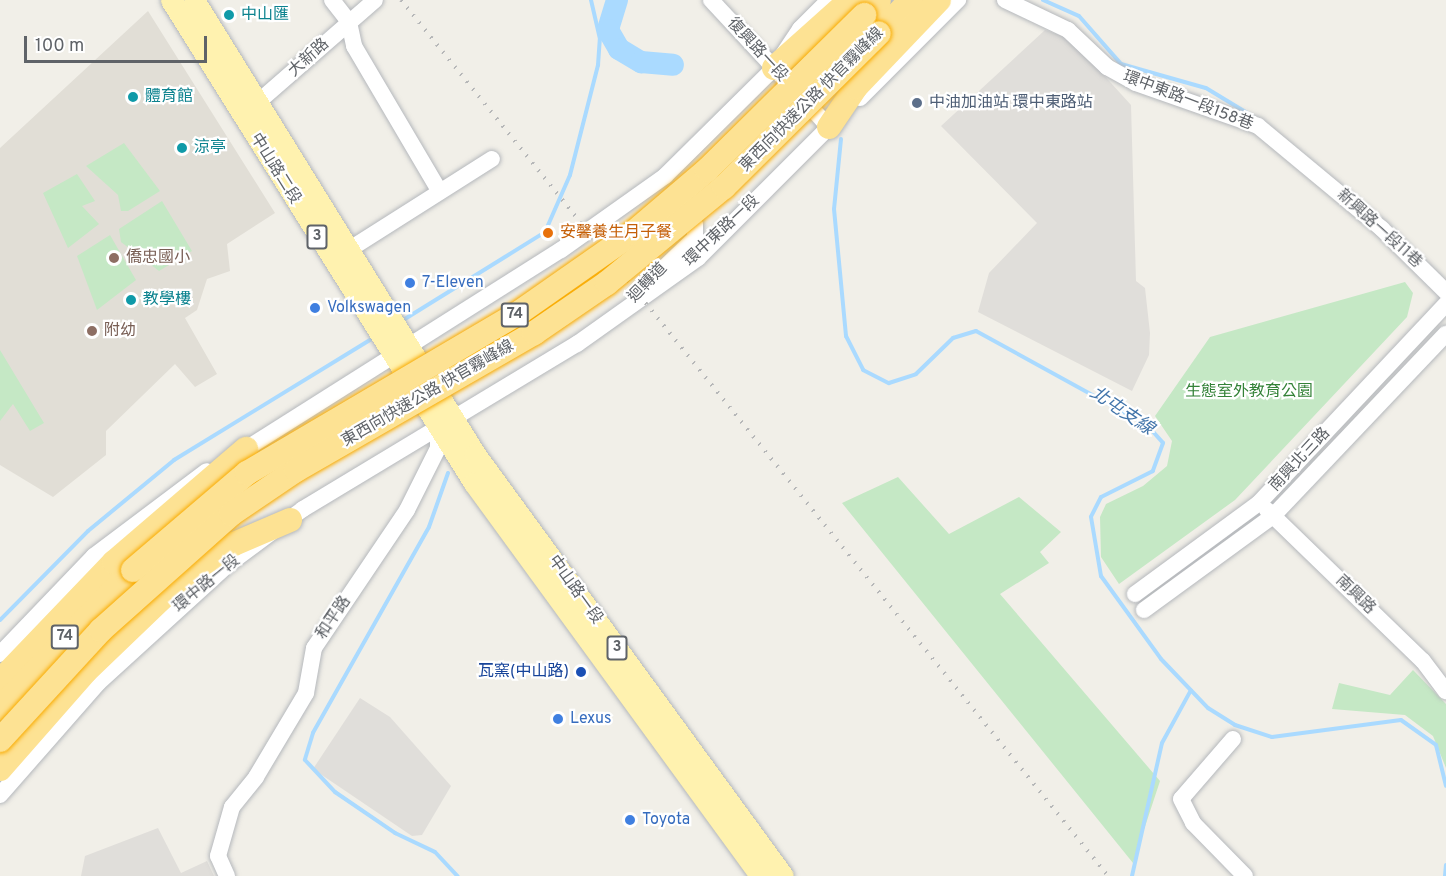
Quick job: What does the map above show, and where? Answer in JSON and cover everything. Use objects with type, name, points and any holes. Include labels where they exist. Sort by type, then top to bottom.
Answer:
[{"type":"highway","points":[[774,69],[850,0]]},
{"type":"highway","name":"東西向快速公路 快官霧峰線","points":[[0,708],[85,616],[216,497],[282,450],[529,306],[633,233],[707,170],[879,0]]},
{"type":"highway","name":"東西向快速公路 快官霧峰線","points":[[0,740],[101,630],[231,514],[296,470],[534,333],[648,252],[761,154],[911,0]]},
{"type":"highway","points":[[829,127],[856,87],[939,0]]},
{"type":"highway","points":[[0,681],[114,562],[246,449]]},
{"type":"highway","points":[[0,769],[86,670],[186,575],[234,544],[290,520]]},
{"type":"main road","name":"中山路二段","points":[[171,0],[350,249],[400,352]]},
{"type":"main road","name":"中山路二段","points":[[194,0],[250,109],[445,424]]},
{"type":"main road","name":"中山路一段","points":[[445,424],[761,876]]},
{"type":"main road","name":"中山路一段","points":[[445,424],[783,876]]},
{"type":"street","points":[[332,0],[349,22],[354,46],[440,192]]},
{"type":"street","name":"大新路","points":[[250,109],[375,0]]},
{"type":"street","name":"復興路一段","points":[[711,0],[829,127]]},
{"type":"street","points":[[0,654],[94,556],[132,523],[643,193],[774,69],[800,29],[829,0]]},
{"type":"street","name":"環中東路一段","points":[[445,424],[577,344],[698,258],[958,0]]},
{"type":"street","name":"環中東路一段158巷","points":[[1005,0],[1068,30],[1122,76],[1258,126],[1310,167]]},
{"type":"street","points":[[350,249],[492,159]]},
{"type":"street","name":"新興路一段11巷","points":[[1310,167],[1382,229],[1446,292]]},
{"type":"street","name":"迴轉道","points":[[622,310],[697,234],[695,225],[661,192],[643,193]]},
{"type":"street","points":[[1440,310],[1446,333]]},
{"type":"street","name":"南興北三路","points":[[1135,594],[1259,503],[1440,310]]},
{"type":"street","name":"南興北三路","points":[[1144,610],[1273,516],[1446,333]]},
{"type":"street","name":"環中路一段","points":[[0,795],[145,637],[230,563],[290,520],[445,424]]},
{"type":"street","name":"和平路","points":[[227,876],[218,856],[232,807],[256,777],[306,693],[314,648],[407,510],[438,448],[445,424]]},
{"type":"street","name":"南興路","points":[[1259,503],[1423,661],[1446,691]]},
{"type":"street","points":[[1233,739],[1181,800],[1193,823],[1245,876]]},
{"type":"shaded area","name":"僑忠國小","points":[[148,11],[275,213],[227,244],[230,271],[207,279],[197,310],[185,318],[217,374],[195,387],[175,364],[106,431],[106,455],[53,497],[0,465],[0,148]]},
{"type":"shaded area","points":[[1045,30],[1071,39],[1131,105],[1136,281],[1145,288],[1150,333],[1149,355],[1132,391],[978,312],[989,273],[1037,223],[941,126]]},
{"type":"shaded area","points":[[360,698],[390,717],[451,786],[422,835],[412,836],[313,769]]},
{"type":"shaded area","points":[[158,828],[181,873],[207,861],[214,876],[81,876],[85,856]]},
{"type":"green space","points":[[124,143],[160,191],[128,211],[121,211],[118,195],[86,166]]},
{"type":"green space","points":[[77,174],[95,201],[82,206],[99,224],[68,248],[43,193]]},
{"type":"green space","points":[[162,201],[192,251],[159,271],[121,242],[119,229]]},
{"type":"green space","points":[[110,235],[136,280],[97,310],[77,256]]},
{"type":"green space","name":"生態室外教育公園","points":[[1405,282],[1413,293],[1407,317],[1235,500],[1119,584],[1101,557],[1100,517],[1106,504],[1143,486],[1167,466],[1172,441],[1155,416],[1210,337]]},
{"type":"green space","points":[[0,350],[44,423],[30,431],[13,404],[0,421]]},
{"type":"green space","points":[[898,477],[949,534],[1019,497],[1061,532],[1040,552],[1049,563],[1000,594],[1160,781],[1133,863],[842,503]]},
{"type":"green space","points":[[1413,670],[1446,704],[1446,768],[1433,736],[1405,715],[1332,709],[1339,683],[1390,695]]},
{"type":"waterway","points":[[400,322],[545,232],[570,175],[598,65],[600,39],[591,0]]},
{"type":"waterway","points":[[617,0],[608,30],[619,49],[641,62],[673,65]]},
{"type":"waterway","points":[[1043,0],[1079,16],[1121,64],[1206,88],[1252,116]]},
{"type":"waterway","name":"北屯支線","points":[[841,139],[834,209],[846,336],[863,370],[889,383],[916,374],[953,338],[976,331],[1147,425],[1163,443],[1153,471],[1101,497],[1091,517],[1101,576],[1161,659],[1208,708],[1235,725],[1272,737],[1401,720],[1436,745],[1446,786]]},
{"type":"waterway","points":[[0,620],[88,531],[174,460],[375,337]]},
{"type":"waterway","points":[[448,473],[429,527],[313,733],[305,760],[335,792],[395,833],[435,852],[457,876]]},
{"type":"waterway","points":[[1132,876],[1162,743],[1191,690]]},
{"type":"waterway","name":"北屯支線","points":[[1445,876],[1446,865]]},
{"type":"railway","points":[[401,0],[1108,876]]},
{"type":"place","name":"中山匯","points":[[229,15]]},
{"type":"place","name":"體育館","points":[[133,97]]},
{"type":"place","name":"中油加油站 環中東路站","points":[[917,103]]},
{"type":"place","name":"涼亭","points":[[182,148]]},
{"type":"place","name":"安馨養生月子餐","points":[[548,233]]},
{"type":"place","name":"僑忠國小","points":[[114,258]]},
{"type":"place","name":"7-Eleven","points":[[410,283]]},
{"type":"place","name":"教學樓","points":[[131,300]]},
{"type":"place","name":"Volkswagen","points":[[315,308]]},
{"type":"place","name":"附幼","points":[[92,331]]},
{"type":"place","name":"瓦窯(中山路)","points":[[581,672]]},
{"type":"place","name":"Lexus","points":[[558,719]]},
{"type":"place","name":"Toyota","points":[[630,820]]}]
